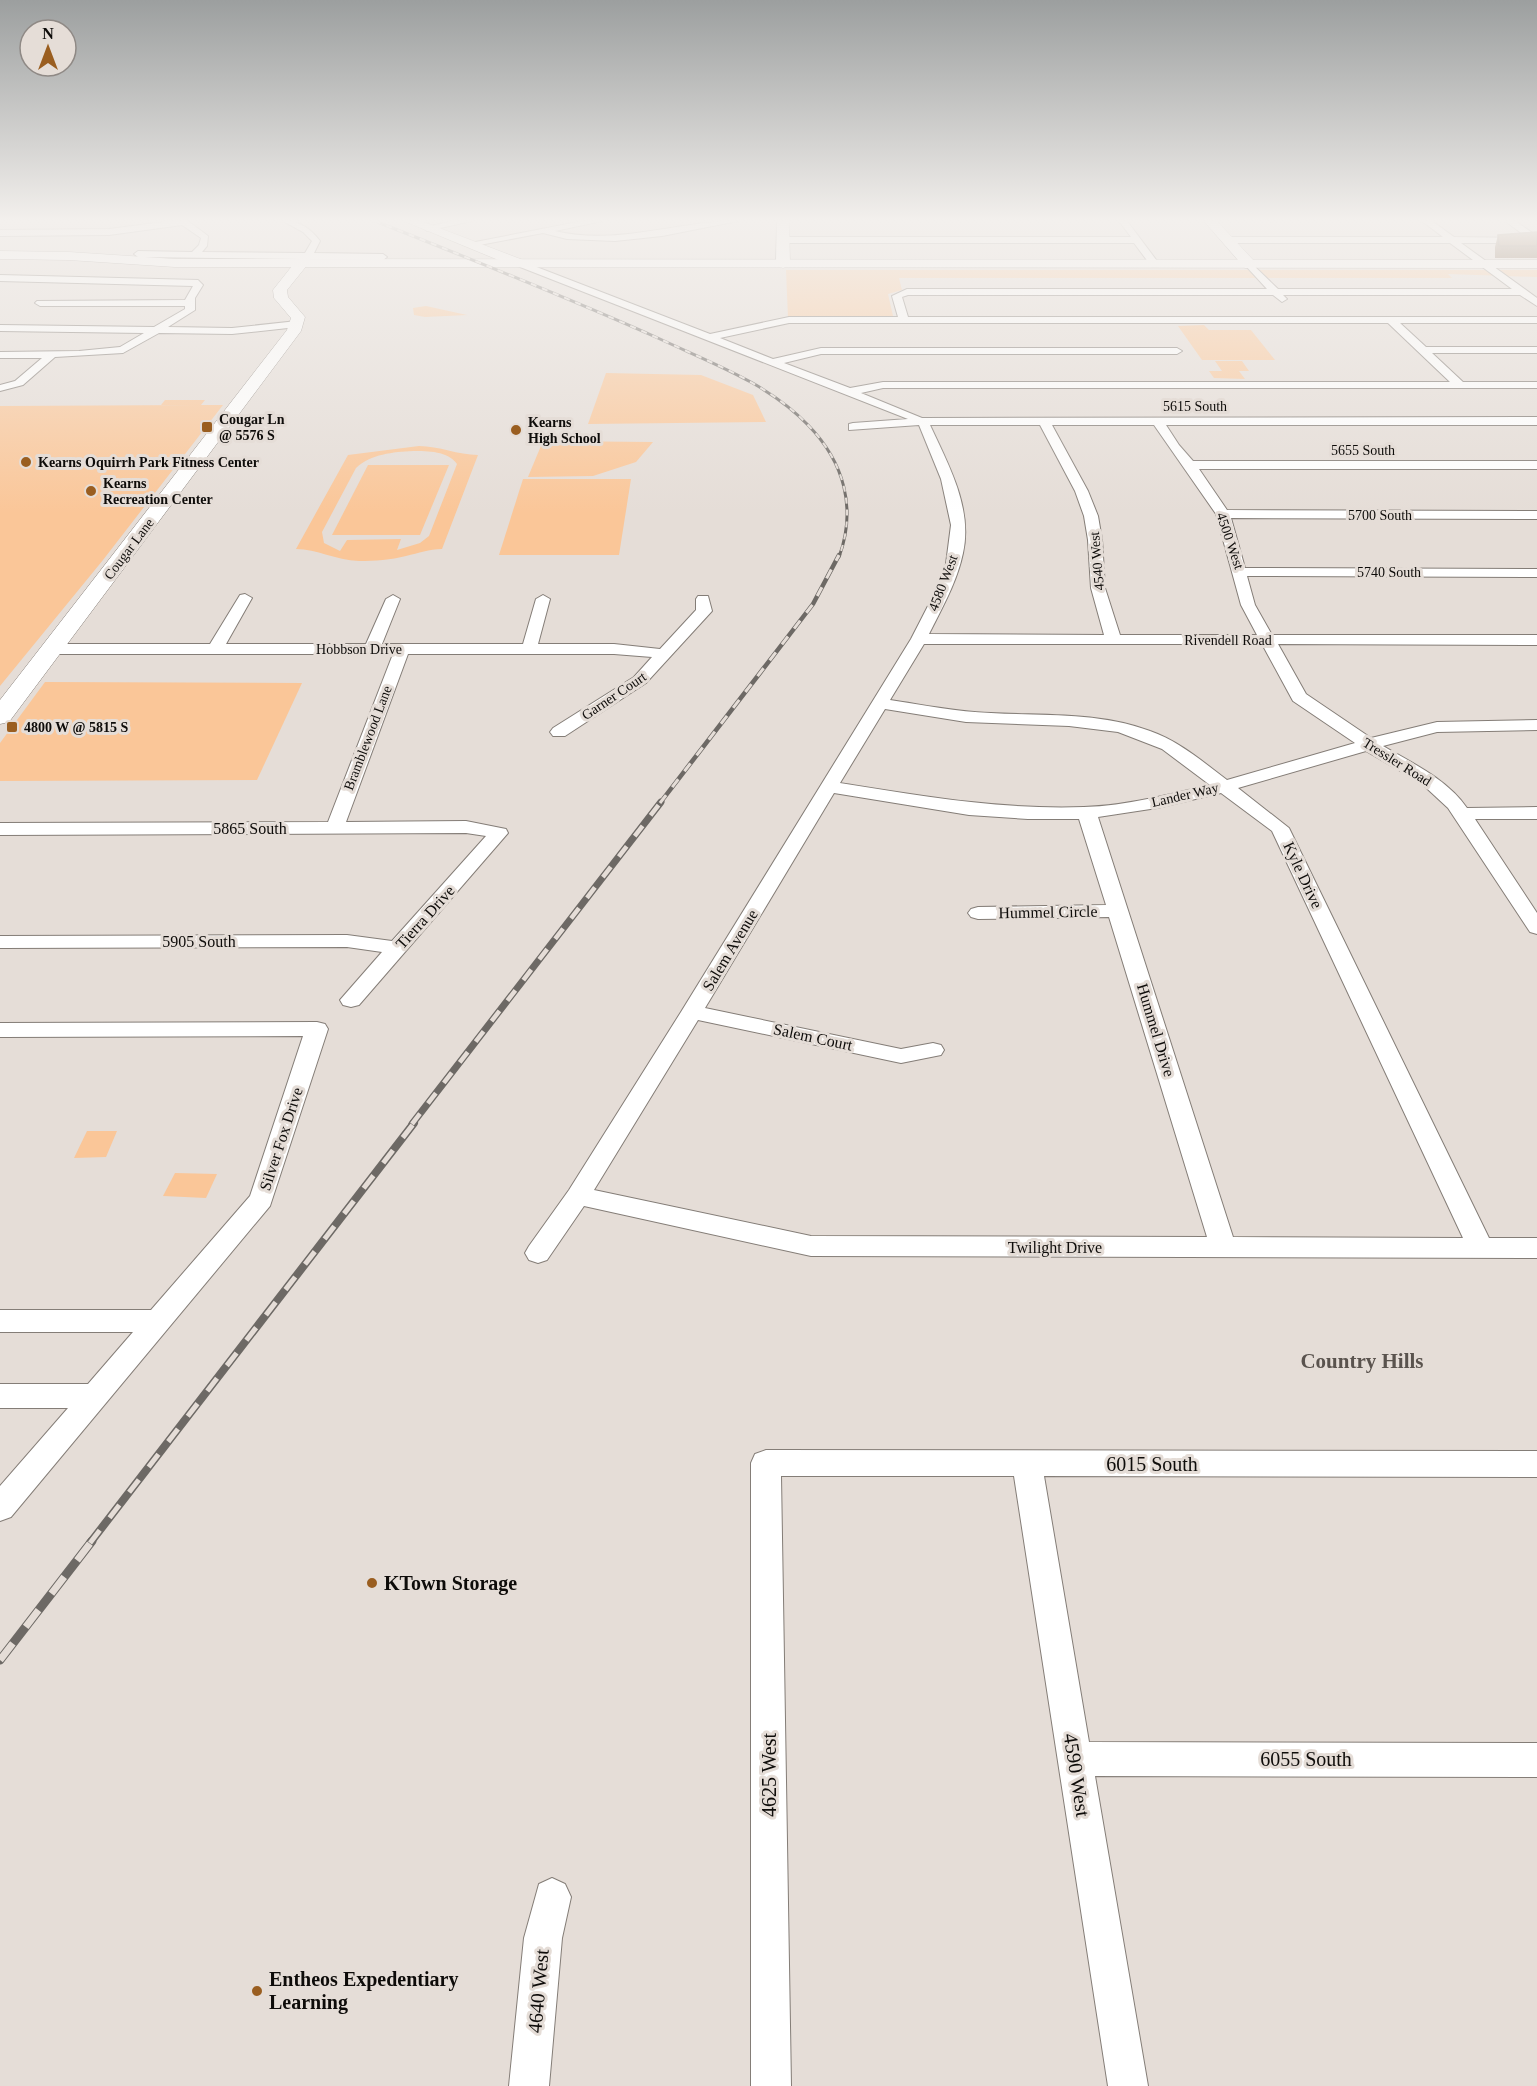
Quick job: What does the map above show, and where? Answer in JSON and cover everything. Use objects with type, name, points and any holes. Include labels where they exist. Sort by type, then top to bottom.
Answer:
[{"type":"main road","points":[[297,324],[298,318]]},
{"type":"main road","name":"Cougar Lane","points":[[0,717],[237,408],[297,324]]},
{"type":"street","points":[[0,355],[123,350],[176,318]]},
{"type":"street","points":[[662,318],[923,421]]},
{"type":"street","points":[[710,337],[785,320],[1537,320]]},
{"type":"street","points":[[1156,320],[1200,384]]},
{"type":"street","points":[[1391,320],[1460,385]]},
{"type":"street","points":[[0,328],[232,330],[297,324]]},
{"type":"street","points":[[1424,350],[1537,350]]},
{"type":"street","points":[[773,362],[822,351],[1184,360]]},
{"type":"street","points":[[0,388],[19,383],[53,354]]},
{"type":"street","points":[[1335,384],[1366,420]]},
{"type":"street","points":[[848,392],[883,385],[1537,385]]},
{"type":"street","name":"4540 West","points":[[1044,420],[1051,439],[1078,485],[1089,510],[1095,532],[1101,603],[1114,639]]},
{"type":"street","name":"5615 South","points":[[853,427],[923,421],[1537,421]]},
{"type":"street","name":"4580 West","points":[[880,703],[919,639],[944,588],[958,541],[955,504],[923,421]]},
{"type":"street","name":"4500 West","points":[[1158,421],[1223,514],[1248,605],[1267,640]]},
{"type":"street","name":"5655 South","points":[[1190,465],[1537,465]]},
{"type":"street","name":"5700 South","points":[[1223,514],[1537,515]]},
{"type":"street","name":"5740 South","points":[[1240,572],[1537,573]]},
{"type":"street","points":[[215,649],[245,598]]},
{"type":"street","points":[[372,649],[393,599]]},
{"type":"street","points":[[529,649],[543,599]]},
{"type":"street","name":"Garner Court","points":[[559,732],[640,680],[704,611],[703,599]]},
{"type":"street","name":"Rivendell Road","points":[[919,639],[1537,640]]},
{"type":"street","name":"Tressler Road","points":[[1267,640],[1299,697],[1368,745],[1427,779],[1464,814],[1537,927]]},
{"type":"street","name":"Hobbson Drive","points":[[52,649],[529,649],[635,650],[666,654]]},
{"type":"street","name":"Bramblewood Lane","points":[[334,827],[402,650]]},
{"type":"street","name":"Salem Avenue","points":[[538,1253],[578,1196],[880,703]]},
{"type":"street","name":"Kyle Drive","points":[[880,703],[966,717],[1099,722],[1149,735],[1168,745],[1280,828],[1480,1248]]},
{"type":"street","name":"Lander Way","points":[[828,787],[969,809],[1028,813],[1087,813],[1157,802],[1223,787],[1437,727],[1537,725]]},
{"type":"street","name":"Hummel Drive","points":[[1087,813],[1223,1248]]},
{"type":"street","points":[[1464,814],[1537,813]]},
{"type":"street","name":"5865 South","points":[[0,829],[466,827],[499,833]]},
{"type":"street","name":"Tierra Drive","points":[[351,1000],[499,833]]},
{"type":"street","name":"Hummel Circle","points":[[978,913],[1119,911]]},
{"type":"street","name":"5905 South","points":[[0,942],[347,940],[397,948]]},
{"type":"street","name":"Salem Court","points":[[692,1012],[901,1056],[933,1050]]},
{"type":"street","name":"Silver Fox Drive","points":[[0,1030],[317,1029],[261,1200],[0,1508]]},
{"type":"street","name":"Twilight Drive","points":[[578,1196],[811,1246],[1537,1248]]},
{"type":"street","points":[[0,1321],[160,1321]]},
{"type":"street","points":[[0,1396],[93,1396]]},
{"type":"street","name":"6015 South","points":[[766,1463],[1537,1464]]},
{"type":"street","name":"4625 West","points":[[766,1463],[771,2086]]},
{"type":"street","name":"4590 West","points":[[1027,1464],[1128,2086]]},
{"type":"street","name":"6055 South","points":[[1074,1759],[1537,1760]]},
{"type":"street","name":"4640 West","points":[[529,2086],[543,1938],[552,1897]]},
{"type":"shaded area","points":[[1204,325],[1209,330],[1251,330],[1275,360],[1202,360],[1178,326]]},
{"type":"shaded area","points":[[1215,361],[1242,361],[1249,371],[1239,371],[1245,379],[1214,378],[1209,371],[1222,371]]},
{"type":"shaded area","points":[[606,373],[701,375],[753,395],[766,422],[588,424]]},
{"type":"shaded area","points":[[165,400],[205,400],[201,405],[223,405],[103,560],[0,686],[0,406],[196,405],[161,405]]},
{"type":"shaded area","points":[[543,441],[653,442],[636,462],[593,476],[528,477]]},
{"type":"shaded area","points":[[419,446],[478,455],[442,549],[389,559],[359,561],[296,549],[348,455]],"holes":[[[419,451],[443,454],[457,464],[429,536],[420,543],[397,550],[401,539],[347,540],[340,551],[324,543],[322,532],[356,468],[368,460],[383,455]]]},
{"type":"shaded area","points":[[368,465],[449,465],[420,535],[332,535]]},
{"type":"shaded area","points":[[523,479],[631,479],[619,555],[499,555]]},
{"type":"shaded area","points":[[45,682],[302,683],[257,780],[0,781],[0,743]]},
{"type":"shaded area","points":[[87,1131],[117,1131],[106,1157],[74,1158]]},
{"type":"shaded area","points":[[175,1173],[217,1174],[206,1198],[163,1196]]},
{"type":"railway","points":[[614,318],[738,375],[775,397],[808,425],[831,454],[844,486],[847,521],[839,557]]},
{"type":"railway","points":[[660,803],[813,604],[839,555]]},
{"type":"railway","points":[[412,1124],[661,802]]},
{"type":"railway","points":[[90,1543],[414,1123]]},
{"type":"railway","points":[[0,1660],[92,1541]]},
{"type":"place","name":"Cougar Ln @ 5576 S","points":[[207,427]]},
{"type":"place","name":"Kearns High School","points":[[516,430]]},
{"type":"place","name":"Kearns Oquirrh Park Fitness Center","points":[[26,462]]},
{"type":"place","name":"Kearns Recreation Center","points":[[91,491]]},
{"type":"place","name":"4800 W @ 5815 S","points":[[12,727]]},
{"type":"place","name":"KTown Storage","points":[[372,1583]]},
{"type":"place","name":"Entheos Expedentiary Learning","points":[[257,1991]]},
{"type":"district","name":"Country Hills","points":[[1362,1361]]}]
